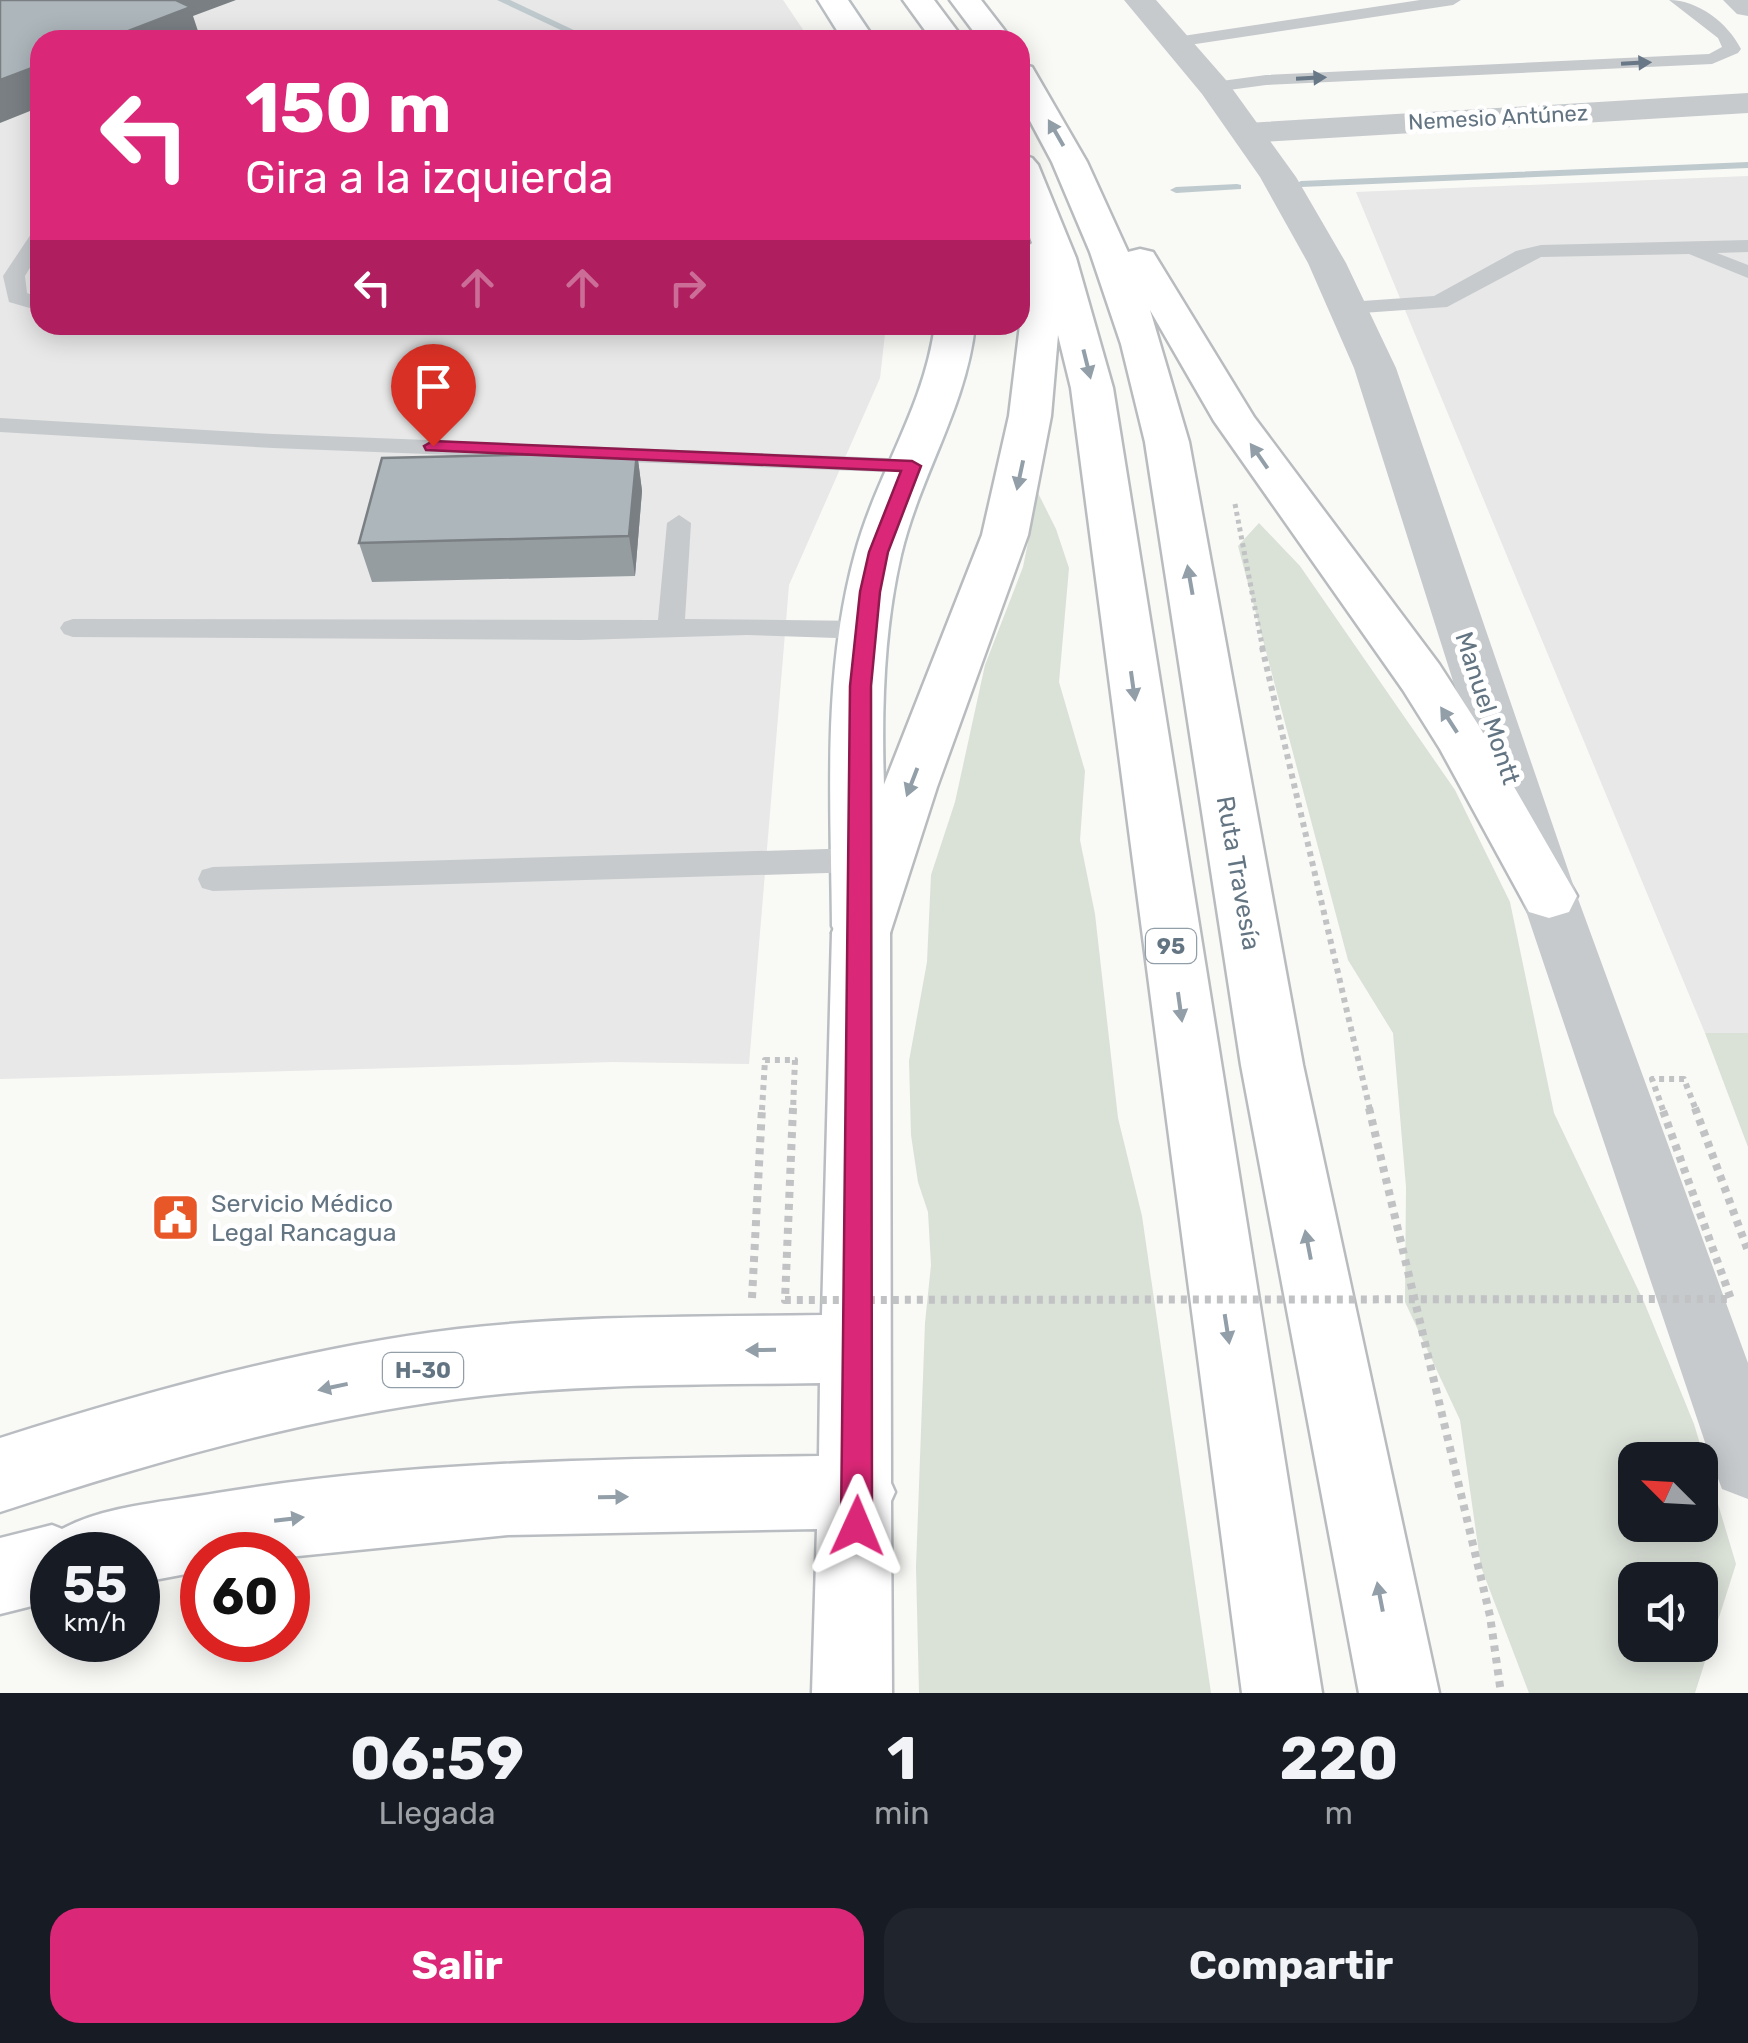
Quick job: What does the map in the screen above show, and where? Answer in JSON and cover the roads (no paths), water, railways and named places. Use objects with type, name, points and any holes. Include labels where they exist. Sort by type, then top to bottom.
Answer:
[{"type":"main road","points":[[833,0],[852,30]]},
{"type":"main road","points":[[918,0],[940,30]]},
{"type":"main road","points":[[965,0],[988,30]]},
{"type":"main road","name":"Ruta Travesía","points":[[1030,113],[1049,188],[1066,287],[1092,388],[1282,1693]]},
{"type":"main road","points":[[1049,188],[1143,264],[1234,420],[1421,677],[1498,800],[1549,896]]},
{"type":"main road","points":[[861,932],[910,788],[1005,536],[1021,474],[1049,188]]},
{"type":"main road","name":"Ruta Travesía","points":[[1049,188],[1133,310],[1167,442],[1272,1065],[1399,1693]]},
{"type":"main road","points":[[852,1693],[858,1492],[861,686],[878,552],[946,384],[954,335]]},
{"type":"main road","name":"H-30","points":[[0,1474],[280,1398],[455,1364],[583,1354],[858,1348]]},
{"type":"main road","points":[[160,1542],[275,1521],[393,1506],[509,1499],[858,1492]]},
{"type":"main road","points":[[0,1576],[30,1568]]},
{"type":"street","name":"Manuel Montt","points":[[1139,0],[1214,87],[1247,134],[1304,222],[1348,308],[1399,433],[1549,896],[1726,1347],[1748,1463]]},
{"type":"street","points":[[1738,0],[1748,6]]},
{"type":"street","name":"Nemesio Antúnez","points":[[1247,134],[1748,103]]},
{"type":"lane","points":[[1176,42],[1453,0]]},
{"type":"lane","points":[[1214,87],[1266,80],[1712,59],[1732,50],[1725,35],[1676,0]]},
{"type":"lane","points":[[1348,308],[1439,302],[1523,255],[1541,251],[1748,246]]},
{"type":"lane","points":[[1685,248],[1748,272]]},
{"type":"lane","points":[[30,251],[14,276],[18,298],[30,302]]},
{"type":"lane","points":[[0,424],[255,440],[912,466]]},
{"type":"lane","points":[[671,628],[679,524]]},
{"type":"lane","points":[[73,628],[748,626],[866,630]]},
{"type":"lane","points":[[213,879],[860,860]]},
{"type":"waterway","points":[[502,0],[568,30]]},
{"type":"waterway","points":[[1301,184],[1748,165]]},
{"type":"waterway","points":[[1176,190],[1237,187]]},
{"type":"place","name":"Servicio Médico Legal Rancagua","points":[[176,1217]]}]
